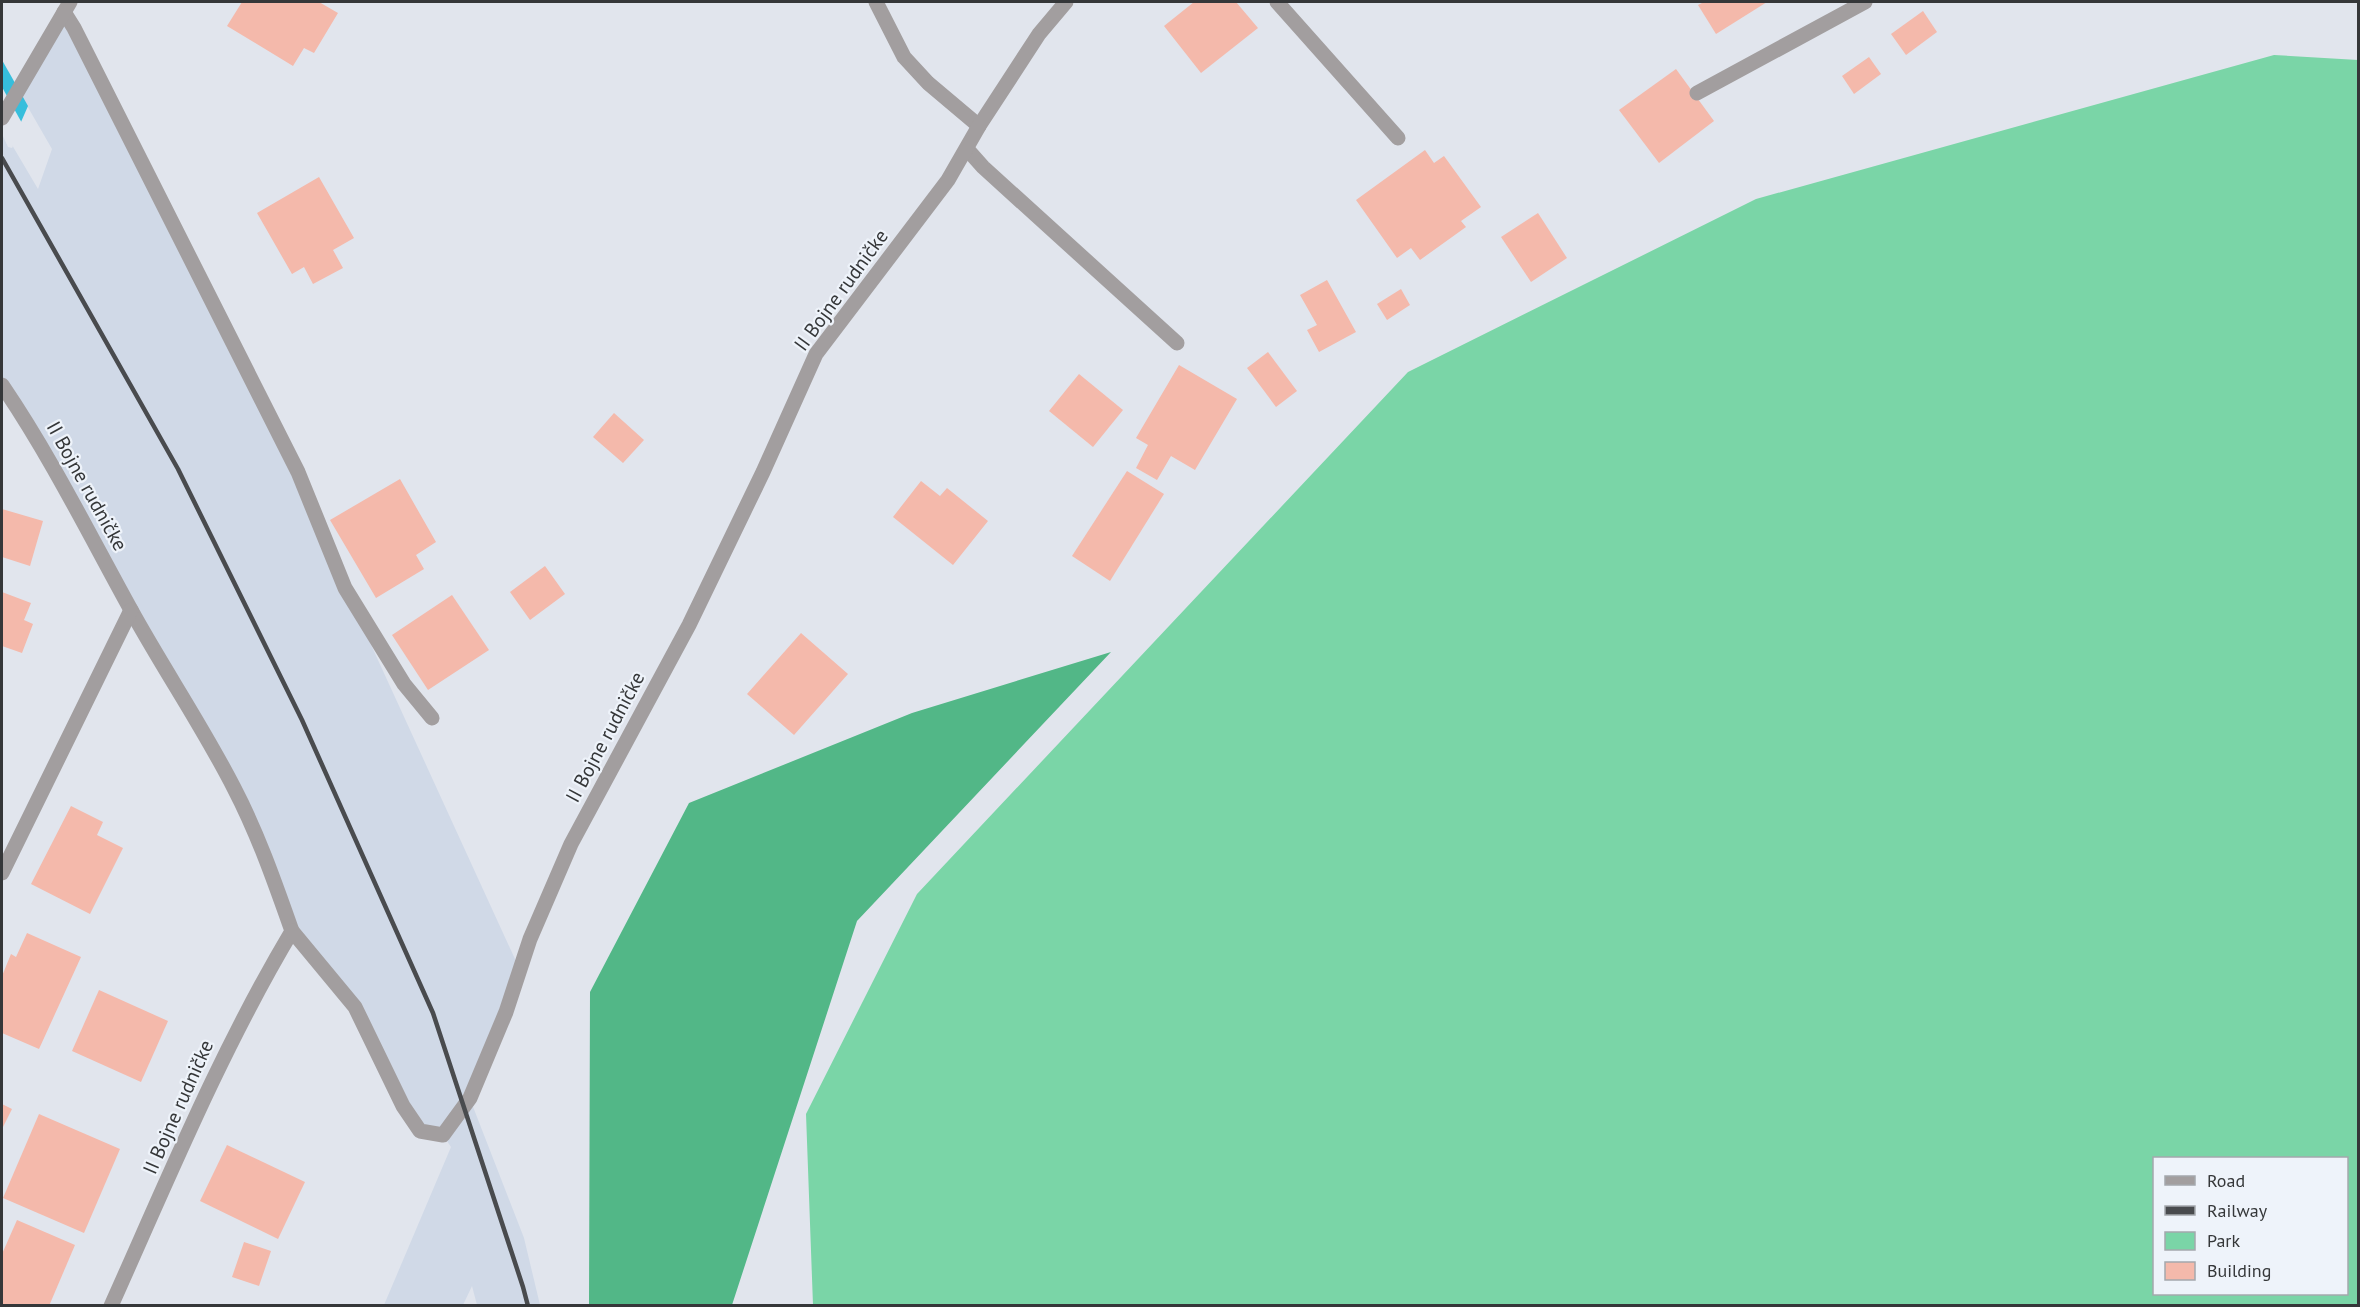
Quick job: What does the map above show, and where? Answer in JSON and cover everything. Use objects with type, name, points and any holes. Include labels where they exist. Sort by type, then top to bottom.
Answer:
[{"type":"street","points":[[876,2],[904,57],[928,83],[979,126]]},
{"type":"street","name":"II Bojne rudničke","points":[[2,385],[79,511],[131,610],[234,788],[271,870],[292,932],[355,1007],[403,1106],[420,1131],[443,1135],[470,1098],[506,1012],[530,939],[571,844],[689,625],[773,451],[816,354],[948,180],[979,126],[1039,34],[1066,2]]},
{"type":"street","points":[[1277,2],[1398,138]]},
{"type":"street","points":[[1697,93],[1865,2]]},
{"type":"street","points":[[2,118],[67,7]]},
{"type":"street","points":[[67,7],[74,28],[144,170],[298,472],[345,588],[404,684],[432,718]]},
{"type":"street","points":[[967,150],[1177,343]]},
{"type":"street","points":[[2,873],[131,610]]},
{"type":"street","name":"II Bojne rudničke","points":[[111,1305],[230,1043],[264,977],[292,932]]},
{"type":"shaded area","points":[[64,12],[298,472],[345,588],[520,970],[470,1099],[524,1238],[540,1305],[477,1305],[472,1286],[463,1305],[384,1305],[451,1147],[443,1135],[420,1131],[355,1007],[292,931],[234,788],[2,385],[2,128],[38,189],[52,149],[18,90]]},
{"type":"green space","points":[[2274,55],[2358,60],[2358,1305],[813,1305],[806,1114],[917,894],[1408,372],[1756,199]]},
{"type":"green space","points":[[1111,652],[857,921],[732,1305],[589,1305],[590,992],[689,803],[912,713]]},
{"type":"water","points":[[2,60],[28,106],[11,145],[2,128]]},
{"type":"pier","points":[[2,87],[23,125],[12,148],[8,147],[2,134]]},
{"type":"building","points":[[242,2],[319,2],[338,13],[314,53],[304,48],[293,66],[227,26]]},
{"type":"building","points":[[1194,2],[1236,2],[1258,28],[1201,73],[1164,26]]},
{"type":"building","points":[[1704,2],[1767,2],[1716,34],[1698,5]]},
{"type":"building","points":[[1923,11],[1937,32],[1906,55],[1891,34]]},
{"type":"building","points":[[1869,57],[1881,74],[1854,94],[1842,76]]},
{"type":"building","points":[[1676,69],[1714,121],[1659,163],[1619,110]]},
{"type":"building","points":[[1425,150],[1434,163],[1444,156],[1481,207],[1461,221],[1466,227],[1420,260],[1411,248],[1397,258],[1356,200]]},
{"type":"building","points":[[319,177],[354,238],[333,250],[343,268],[313,284],[304,267],[292,274],[257,213]]},
{"type":"building","points":[[1538,213],[1567,258],[1531,282],[1501,237]]},
{"type":"building","points":[[1327,280],[1356,332],[1319,352],[1307,330],[1317,325],[1300,295]]},
{"type":"building","points":[[1401,289],[1410,305],[1387,320],[1377,304]]},
{"type":"building","points":[[1268,352],[1297,391],[1276,407],[1247,368]]},
{"type":"building","points":[[1179,365],[1237,399],[1195,470],[1171,456],[1157,480],[1136,468],[1148,445],[1136,438]]},
{"type":"building","points":[[1079,374],[1123,410],[1093,447],[1049,411]]},
{"type":"building","points":[[614,413],[644,440],[623,463],[593,437]]},
{"type":"building","points":[[1127,471],[1164,494],[1110,581],[1072,556]]},
{"type":"building","points":[[400,479],[436,542],[416,555],[424,569],[376,598],[330,520]]},
{"type":"building","points":[[921,481],[940,496],[947,488],[988,521],[953,565],[893,517]]},
{"type":"building","points":[[2,509],[43,521],[30,566],[2,557]]},
{"type":"building","points":[[545,566],[565,594],[530,620],[510,592]]},
{"type":"building","points":[[2,592],[31,603],[24,620],[33,624],[22,653],[2,646]]},
{"type":"building","points":[[452,595],[489,650],[428,690],[392,635]]},
{"type":"building","points":[[801,633],[848,674],[794,735],[747,694]]},
{"type":"building","points":[[71,806],[103,822],[97,835],[123,848],[90,914],[31,884]]},
{"type":"building","points":[[27,933],[81,957],[39,1049],[2,1033],[2,976],[11,954],[16,957]]},
{"type":"building","points":[[99,990],[168,1021],[141,1082],[72,1051]]},
{"type":"building","points":[[2,1104],[12,1109],[2,1129]]},
{"type":"building","points":[[39,1114],[120,1149],[84,1233],[3,1198]]},
{"type":"building","points":[[227,1145],[305,1182],[278,1239],[200,1201]]},
{"type":"building","points":[[17,1220],[75,1245],[49,1306],[2,1304],[2,1254]]},
{"type":"building","points":[[244,1242],[271,1251],[259,1286],[232,1277]]},
{"type":"railway","points":[[2,158],[178,469],[302,720],[433,1013],[528,1306]]}]
